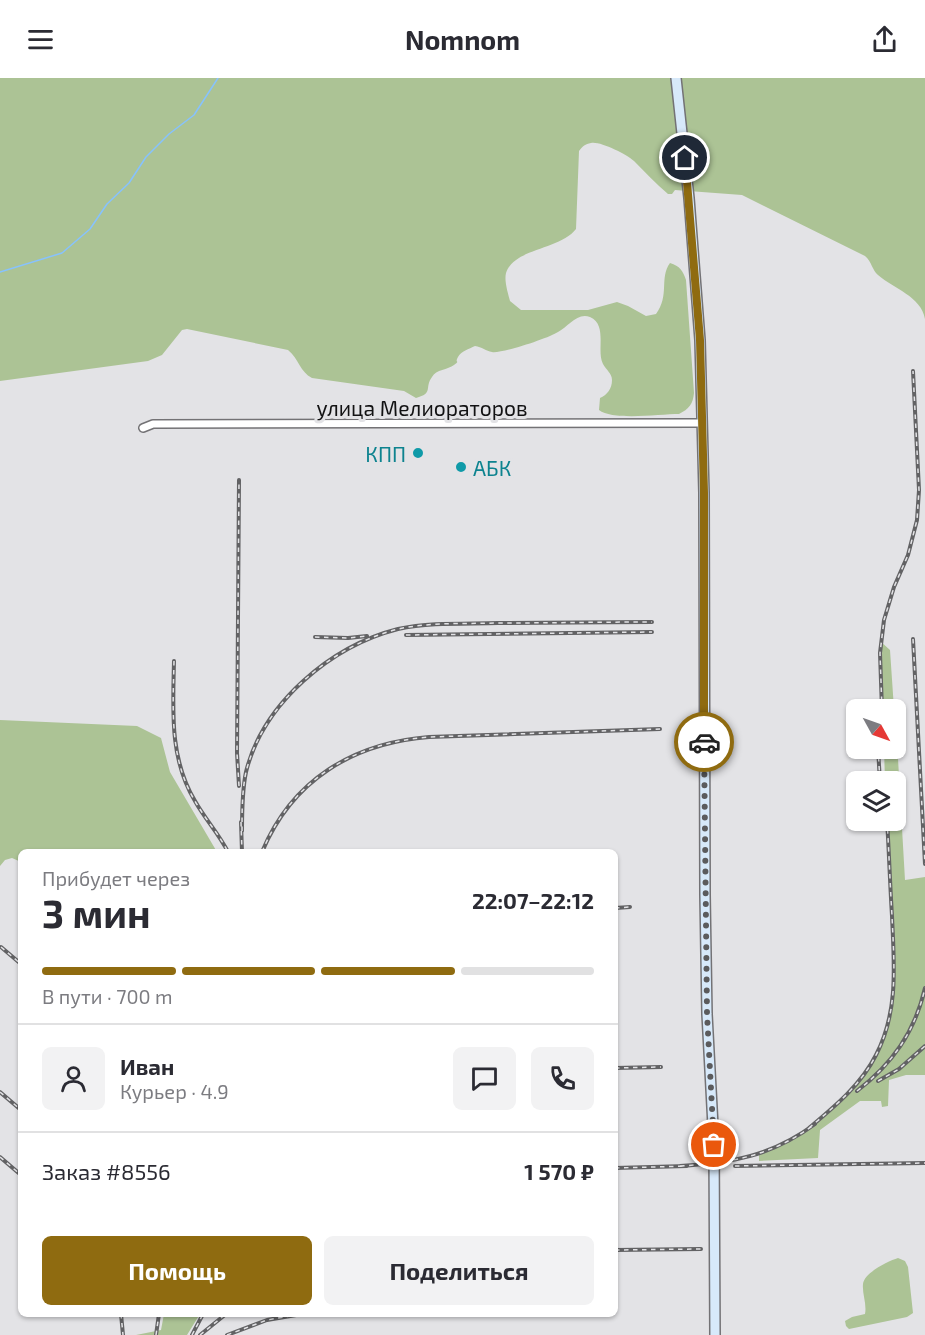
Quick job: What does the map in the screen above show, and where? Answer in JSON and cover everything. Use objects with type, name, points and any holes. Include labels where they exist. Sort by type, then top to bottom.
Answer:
[{"type":"main road","points":[[676,78],[689,198],[700,340],[704,493],[705,907],[707,1014],[714,1145],[715,1335]]},
{"type":"street","name":"улица Мелиораторов","points":[[143,428],[153,424],[701,423]]},
{"type":"green space","points":[[0,78],[925,78],[925,319],[918,304],[878,275],[865,256],[742,195],[675,190],[672,194],[668,194],[630,158],[606,146],[591,143],[579,151],[576,229],[569,236],[527,254],[511,265],[506,273],[506,287],[510,301],[521,310],[588,310],[617,302],[646,316],[656,314],[663,300],[667,269],[670,263],[679,267],[686,280],[694,393],[690,406],[679,414],[625,416],[599,410],[600,398],[610,389],[612,378],[601,359],[599,326],[590,317],[585,316],[577,318],[553,335],[514,348],[492,352],[475,346],[465,350],[459,355],[456,364],[434,374],[427,392],[416,398],[404,391],[312,378],[288,350],[187,329],[182,330],[162,355],[148,361],[0,381]]},
{"type":"green space","points":[[880,641],[890,650],[893,699],[882,699]]},
{"type":"green space","points":[[0,720],[137,726],[161,738],[170,772],[215,849],[18,849],[18,861],[12,858],[5,860],[0,866]]},
{"type":"green space","points":[[884,759],[898,759],[899,771],[885,771]]},
{"type":"green space","points":[[887,831],[902,831],[905,880],[925,877],[925,1075],[906,1075],[889,1080],[888,1106],[882,1107],[881,1101],[860,1101],[820,1130],[818,1158],[759,1161],[759,1155],[794,1138],[827,1115],[867,1071],[881,1046],[894,988]]},
{"type":"green space","points":[[898,1258],[905,1261],[908,1267],[913,1313],[907,1317],[849,1329],[845,1321],[865,1314],[864,1280],[877,1268]]},
{"type":"green space","points":[[163,1317],[198,1317],[187,1335],[136,1335],[161,1330]]},
{"type":"waterway","points":[[0,272],[62,253],[90,229],[107,204],[129,183],[146,157],[169,134],[194,115],[218,78]]},
{"type":"railway","points":[[882,699],[880,653],[884,620],[894,587],[908,555],[917,520],[919,490],[913,371]]},
{"type":"railway","points":[[239,480],[237,753],[239,786]]},
{"type":"railway","points":[[242,831],[246,772],[255,747],[268,723],[303,681],[348,649],[373,637],[398,629],[423,625],[652,622]]},
{"type":"railway","points":[[406,635],[652,632]]},
{"type":"railway","points":[[315,637],[367,636]]},
{"type":"railway","points":[[913,639],[925,864]]},
{"type":"railway","points":[[174,661],[174,733],[181,768],[195,801],[226,849]]},
{"type":"railway","points":[[264,849],[290,804],[308,786],[328,770],[375,747],[429,737],[660,729]]},
{"type":"railway","points":[[879,759],[879,771]]},
{"type":"railway","points":[[241,822],[242,849]]},
{"type":"railway","points":[[809,1128],[846,1095],[863,1076],[876,1055],[888,1021],[892,1004],[894,969],[888,831]]},
{"type":"railway","points":[[618,908],[630,907]]},
{"type":"railway","points":[[1,947],[18,961]]},
{"type":"railway","points":[[857,1091],[881,1070],[900,1046],[915,1019],[925,988]]},
{"type":"railway","points":[[878,1081],[899,1069],[925,1046]]},
{"type":"railway","points":[[618,1068],[661,1067]]},
{"type":"railway","points":[[0,1092],[18,1107]]},
{"type":"railway","points":[[680,1166],[717,1163],[767,1151],[815,1124]]},
{"type":"railway","points":[[0,1157],[18,1172]]},
{"type":"railway","points":[[735,1166],[925,1163]]},
{"type":"railway","points":[[618,1168],[687,1166]]},
{"type":"railway","points":[[618,1250],[701,1249]]},
{"type":"railway","points":[[121,1317],[123,1335]]},
{"type":"railway","points":[[156,1335],[159,1317]]},
{"type":"railway","points":[[192,1335],[201,1317]]},
{"type":"railway","points":[[200,1335],[222,1317]]},
{"type":"railway","points":[[227,1335],[267,1320],[284,1317]]},
{"type":"way so far","points":[[704,742],[707,1014],[714,1145]]},
{"type":"place","name":"КПП","points":[[418,453]]},
{"type":"place","name":"АБК","points":[[461,467]]},
{"type":"route","points":[[685,158],[700,340],[704,493],[704,742]]}]
